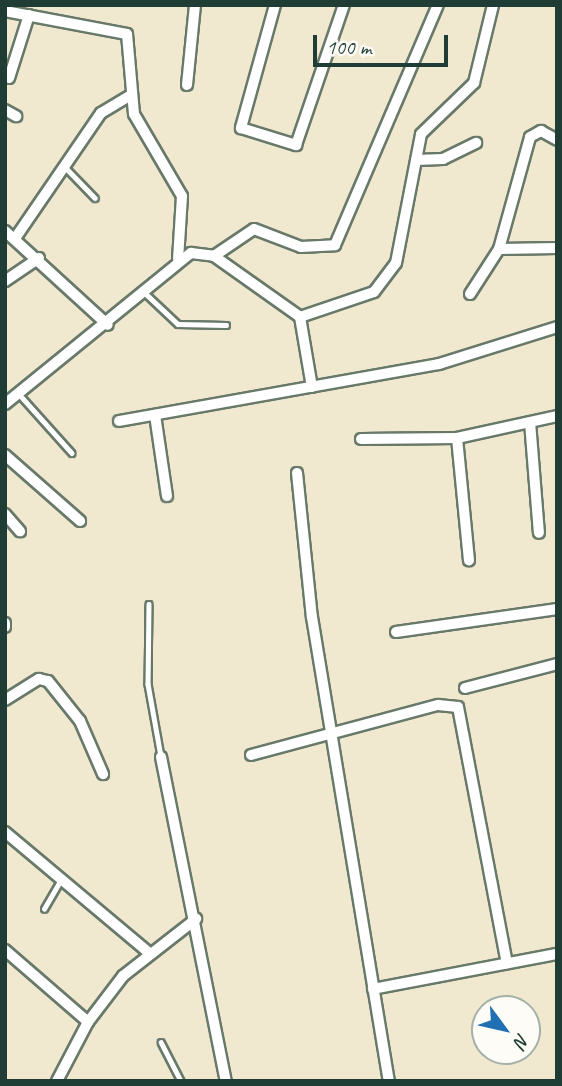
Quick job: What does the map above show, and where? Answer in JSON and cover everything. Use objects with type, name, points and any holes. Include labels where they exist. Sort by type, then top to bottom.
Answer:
[{"type":"street","points":[[187,85],[195,5]]},
{"type":"street","points":[[275,5],[241,128],[296,145],[344,5]]},
{"type":"street","points":[[5,404],[108,325],[178,259],[214,256],[254,229],[301,247],[335,245],[438,5]]},
{"type":"street","points":[[300,317],[354,302],[389,276],[427,124],[474,83],[493,5]]},
{"type":"street","points":[[5,11],[123,31],[131,51],[131,95],[141,131],[182,196],[178,259]]},
{"type":"street","points":[[9,78],[29,15]]},
{"type":"street","points":[[16,237],[62,164],[111,103],[131,95]]},
{"type":"street","points":[[5,110],[16,116]]},
{"type":"street","points":[[470,294],[499,249],[530,137],[541,131],[557,140]]},
{"type":"street","points":[[416,160],[443,159],[476,143]]},
{"type":"street","points":[[5,231],[16,237],[108,325]]},
{"type":"street","points":[[499,249],[557,248]]},
{"type":"street","points":[[214,256],[300,317],[312,387]]},
{"type":"street","points":[[5,281],[38,258]]},
{"type":"street","points":[[119,421],[439,365],[557,327]]},
{"type":"street","points":[[155,415],[167,496]]},
{"type":"street","points":[[361,439],[457,438],[557,416]]},
{"type":"street","points":[[530,422],[540,533]]},
{"type":"street","points":[[457,438],[469,559]]},
{"type":"street","points":[[5,455],[80,521]]},
{"type":"street","points":[[297,473],[312,617],[389,1081]]},
{"type":"street","points":[[5,514],[20,531]]},
{"type":"street","points":[[396,632],[557,608]]},
{"type":"street","points":[[465,688],[557,664]]},
{"type":"street","points":[[5,700],[39,679],[48,681],[79,721],[103,774]]},
{"type":"street","points":[[251,755],[438,705],[458,707],[507,963]]},
{"type":"street","points":[[162,757],[226,1081]]},
{"type":"street","points":[[5,832],[148,952]]},
{"type":"street","points":[[57,1081],[88,1022],[148,952],[195,919]]},
{"type":"street","points":[[5,950],[88,1022]]},
{"type":"street","points":[[373,989],[557,954]]},
{"type":"lane","points":[[62,164],[95,198]]},
{"type":"lane","points":[[144,293],[177,324],[226,325]]},
{"type":"lane","points":[[18,393],[72,453]]},
{"type":"lane","points":[[149,604],[148,684],[162,757]]},
{"type":"lane","points":[[44,909],[63,878]]},
{"type":"lane","points":[[161,1042],[181,1081]]}]
